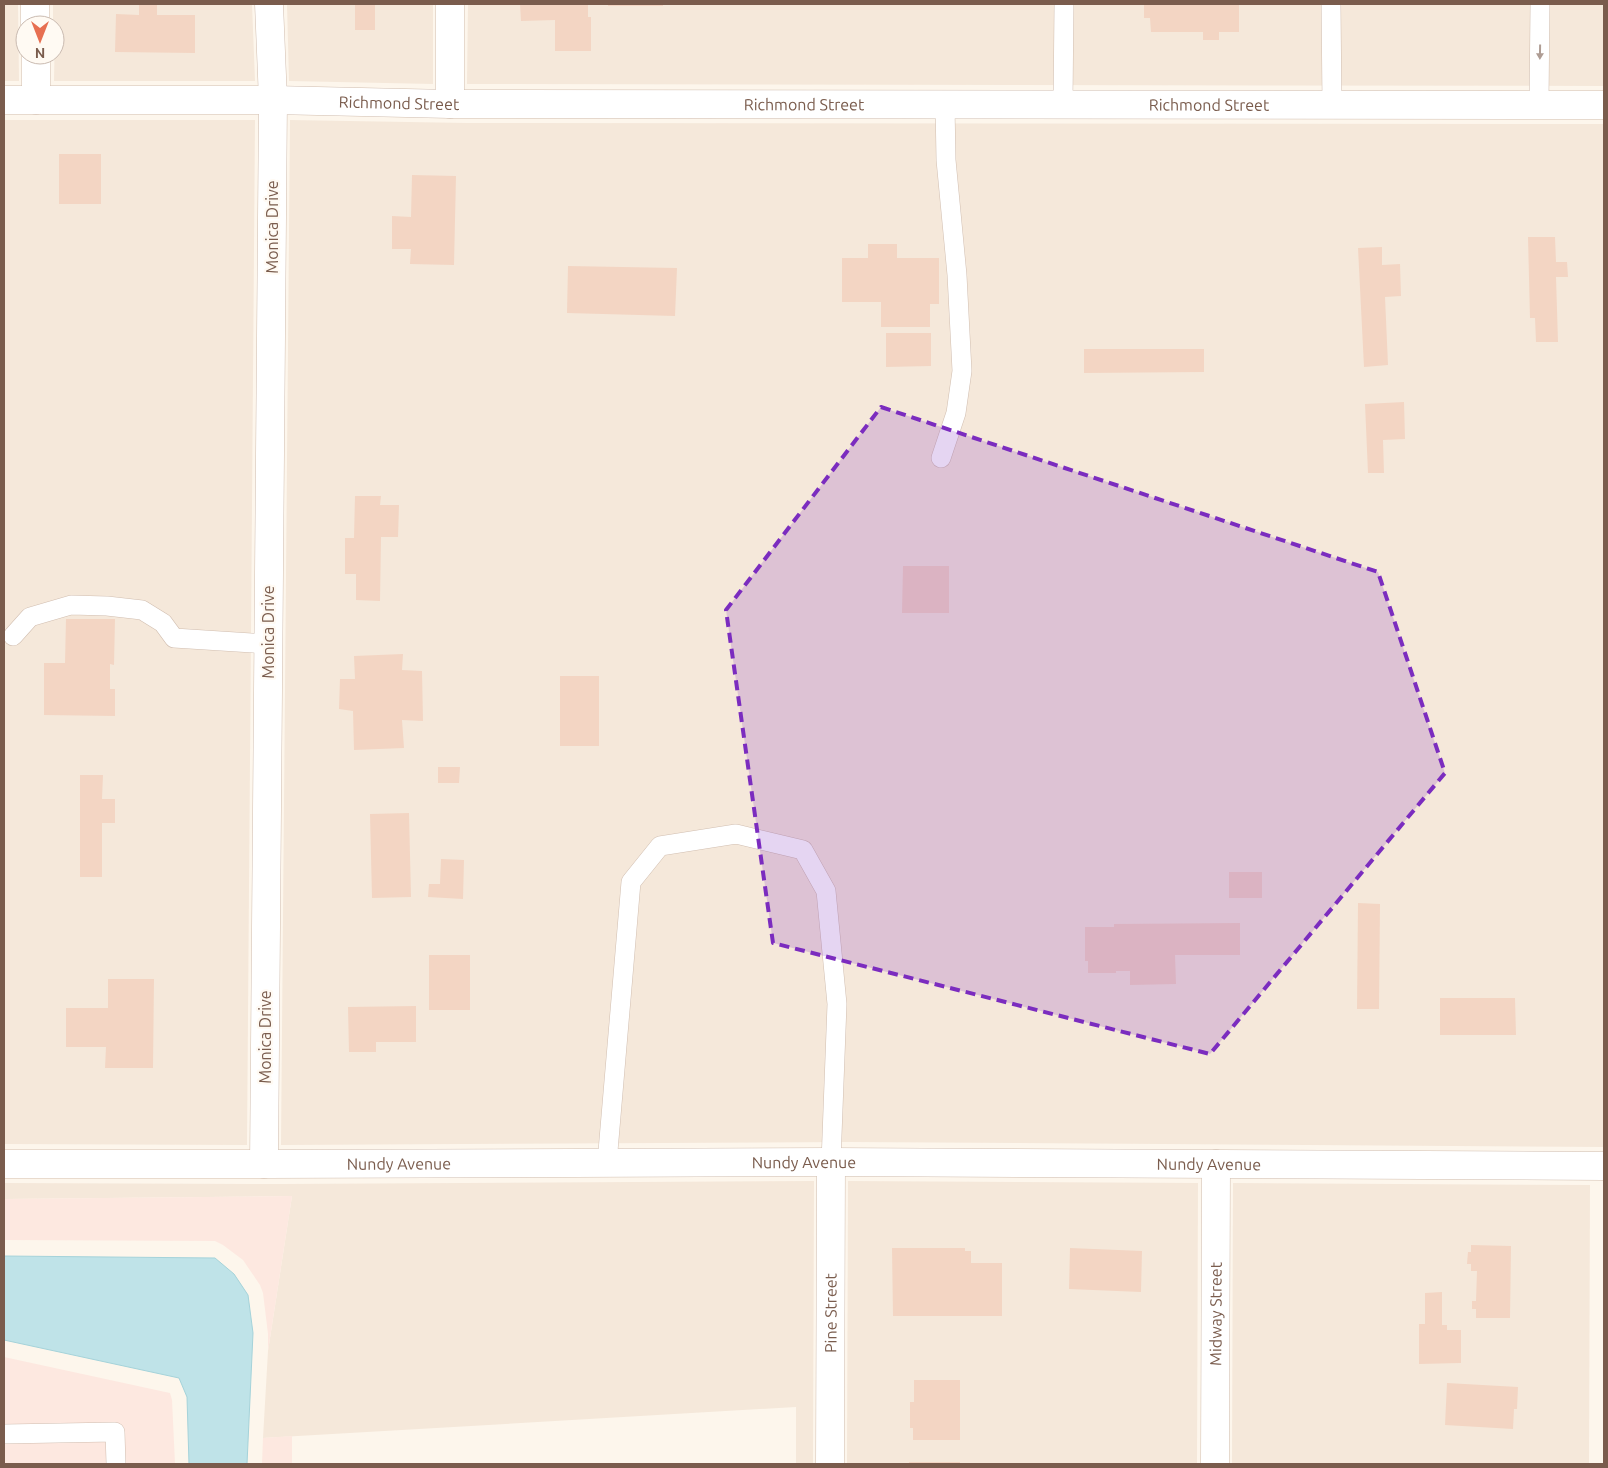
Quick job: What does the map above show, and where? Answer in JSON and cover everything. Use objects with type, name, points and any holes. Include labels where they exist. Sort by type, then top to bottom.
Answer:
[{"type":"street","name":"Monica Drive","points":[[264,1164],[273,100],[269,4]]},
{"type":"street","points":[[450,4],[450,104]]},
{"type":"street","points":[[36,65],[36,100]]},
{"type":"street","name":"Richmond Street","points":[[4,100],[273,100],[450,104],[1604,105]]},
{"type":"street","name":"Nundy Avenue","points":[[4,1164],[831,1162],[1604,1166]]},
{"type":"street","name":"Pine Street","points":[[830,1464],[831,1162]]},
{"type":"street","name":"Midway Street","points":[[1215,1464],[1216,1164]]},
{"type":"lane","points":[[1063,104],[1064,4]]},
{"type":"lane","points":[[1331,4],[1332,105]]},
{"type":"lane","points":[[1539,105],[1540,4]]},
{"type":"lane","points":[[941,458],[956,414],[962,371],[957,275],[946,160],[945,104]]},
{"type":"lane","points":[[13,636],[30,617],[71,605],[142,610],[163,623],[174,638],[268,644]]},
{"type":"lane","points":[[607,1163],[631,882],[660,846],[736,834],[803,850],[826,891],[837,1004],[831,1162]]},
{"type":"lane","points":[[4,1434],[115,1432],[116,1464]]},
{"type":"highlighted area","points":[[881,407],[1378,572],[1445,773],[1210,1054],[773,943],[726,610]]},
{"type":"shaded area","points":[[4,4],[18,4],[18,15],[15,15],[15,65],[19,65],[19,81],[4,81]]},
{"type":"shaded area","points":[[53,4],[252,4],[255,81],[54,81],[54,65],[65,65],[65,15],[53,15]]},
{"type":"shaded area","points":[[287,4],[433,4],[433,84],[289,81]]},
{"type":"shaded area","points":[[468,4],[1604,4],[1604,86],[467,84]]},
{"type":"shaded area","points":[[4,120],[255,120],[247,1145],[4,1144]]},
{"type":"shaded area","points":[[290,120],[467,123],[1604,124],[1604,1147],[848,1142],[281,1145]]},
{"type":"shaded area","points":[[814,1181],[813,1464],[796,1464],[796,1407],[263,1438],[268,1351],[292,1196],[4,1199],[4,1183],[281,1184]]},
{"type":"shaded area","points":[[848,1181],[1198,1183],[1197,1464],[847,1464]]},
{"type":"shaded area","points":[[1233,1183],[1590,1185],[1589,1464],[1232,1464]]},
{"type":"shaded area","points":[[292,1196],[268,1351],[268,1334],[263,1293],[260,1285],[243,1260],[215,1241],[4,1240],[4,1199]]},
{"type":"shaded area","points":[[4,1357],[170,1393],[172,1400],[175,1464],[4,1464]]},
{"type":"shaded area","points":[[292,1436],[292,1464],[262,1464],[263,1438]]},
{"type":"water","points":[[4,1256],[215,1258],[234,1274],[248,1295],[253,1333],[247,1464],[189,1464],[187,1397],[179,1378],[4,1340]]},
{"type":"building","points":[[139,4],[157,4],[157,15],[195,15],[195,53],[115,52],[116,14],[139,15]]},
{"type":"building","points":[[355,4],[375,4],[375,30],[355,30]]},
{"type":"building","points":[[520,4],[588,4],[588,17],[591,17],[591,51],[555,51],[555,20],[521,21]]},
{"type":"building","points":[[608,4],[663,4],[663,6],[608,6]]},
{"type":"building","points":[[1144,4],[1239,4],[1239,32],[1219,32],[1219,40],[1203,40],[1203,32],[1151,32],[1150,18],[1144,18]]},
{"type":"building","points":[[59,154],[101,154],[101,204],[59,204]]},
{"type":"building","points":[[412,175],[456,176],[454,265],[410,264],[411,249],[392,249],[392,216],[411,217]]},
{"type":"building","points":[[1528,237],[1555,237],[1556,262],[1567,262],[1568,277],[1556,277],[1558,342],[1536,342],[1535,318],[1530,318]]},
{"type":"building","points":[[868,244],[897,244],[897,258],[939,258],[939,304],[930,304],[930,327],[881,327],[881,302],[842,302],[842,258],[868,258]]},
{"type":"building","points":[[1382,247],[1382,265],[1400,264],[1401,296],[1385,297],[1388,365],[1364,367],[1358,248]]},
{"type":"building","points":[[568,266],[677,268],[675,316],[567,313]]},
{"type":"building","points":[[886,333],[931,333],[931,366],[886,367]]},
{"type":"building","points":[[1084,349],[1204,349],[1204,372],[1084,373]]},
{"type":"building","points":[[1404,402],[1405,439],[1383,440],[1384,473],[1368,473],[1365,404]]},
{"type":"building","points":[[355,496],[381,496],[380,505],[399,505],[398,537],[381,537],[380,601],[356,600],[356,574],[345,574],[345,538],[354,538]]},
{"type":"building","points":[[903,566],[949,566],[949,613],[902,613]]},
{"type":"building","points":[[66,619],[115,619],[114,665],[110,664],[110,689],[115,689],[115,716],[44,715],[44,663],[65,663]]},
{"type":"building","points":[[403,654],[402,670],[422,671],[423,721],[402,720],[404,748],[354,750],[353,711],[339,709],[340,679],[355,679],[354,656]]},
{"type":"building","points":[[560,676],[599,676],[599,746],[560,746]]},
{"type":"building","points":[[438,767],[460,767],[459,783],[438,783]]},
{"type":"building","points":[[80,775],[103,775],[102,799],[115,799],[115,823],[102,823],[102,877],[80,877]]},
{"type":"building","points":[[409,813],[411,897],[372,898],[370,814]]},
{"type":"building","points":[[441,859],[464,860],[463,899],[428,897],[429,884],[440,884]]},
{"type":"building","points":[[1229,872],[1262,872],[1262,898],[1229,898]]},
{"type":"building","points":[[1358,903],[1380,904],[1379,1009],[1357,1009]]},
{"type":"building","points":[[1240,923],[1240,955],[1175,955],[1176,984],[1130,985],[1130,971],[1088,973],[1088,961],[1085,961],[1085,927],[1114,927],[1114,924]]},
{"type":"building","points":[[429,955],[470,955],[470,1010],[429,1010]]},
{"type":"building","points":[[108,979],[154,979],[153,1068],[105,1068],[106,1047],[66,1047],[66,1008],[108,1008]]},
{"type":"building","points":[[1440,998],[1515,998],[1516,1035],[1440,1035]]},
{"type":"building","points":[[416,1006],[416,1042],[376,1042],[376,1052],[349,1052],[348,1007]]},
{"type":"building","points":[[1471,1245],[1511,1246],[1510,1318],[1476,1318],[1476,1309],[1472,1309],[1472,1301],[1476,1301],[1477,1271],[1471,1271],[1471,1264],[1467,1264]]},
{"type":"building","points":[[892,1248],[965,1248],[965,1251],[971,1251],[971,1263],[1002,1263],[1002,1316],[893,1316]]},
{"type":"building","points":[[1070,1248],[1142,1251],[1141,1292],[1069,1289]]},
{"type":"building","points":[[1442,1292],[1442,1325],[1447,1325],[1447,1330],[1461,1330],[1461,1363],[1419,1364],[1419,1324],[1425,1324],[1425,1293]]},
{"type":"building","points":[[914,1380],[960,1380],[960,1440],[913,1440],[913,1428],[910,1428],[910,1402],[914,1402]]},
{"type":"building","points":[[1447,1383],[1518,1387],[1517,1409],[1514,1409],[1513,1429],[1445,1425]]},
{"type":"building","points":[[909,1462],[960,1462],[960,1464],[909,1464]]}]
